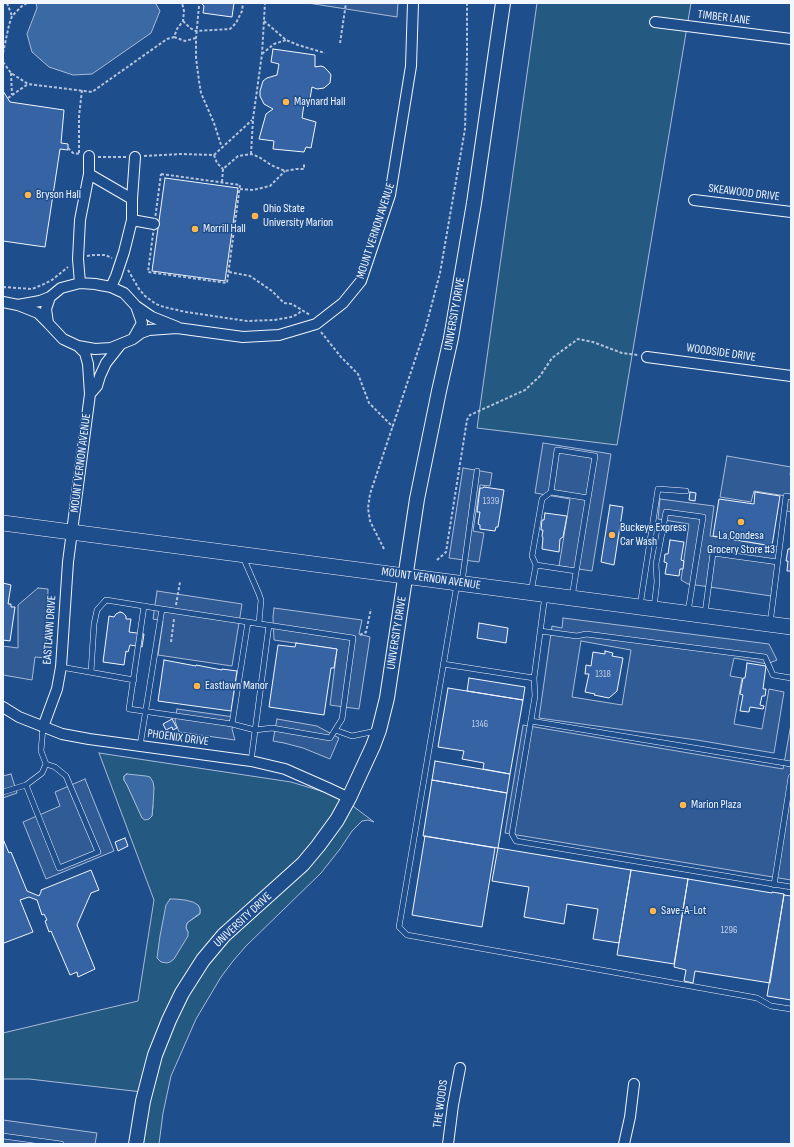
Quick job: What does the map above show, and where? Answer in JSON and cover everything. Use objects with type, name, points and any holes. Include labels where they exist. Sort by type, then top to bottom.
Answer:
[{"type":"main road","name":"MOUNT VERNON AVENUE","points":[[3,523],[791,627]]},
{"type":"street","name":"MOUNT VERNON AVENUE","points":[[3,302],[18,305],[38,314],[63,339],[78,346],[95,349],[111,348],[133,339],[141,333],[149,330],[177,328],[243,337],[279,335],[316,324],[343,303],[361,281],[390,195],[411,66],[413,3]]},
{"type":"street","name":"UNIVERSITY DRIVE","points":[[136,1144],[143,1101],[155,1055],[182,993],[203,960],[224,935],[303,864],[318,846],[337,820],[349,798],[379,730],[386,698],[417,499],[451,338],[475,195],[503,3]]},
{"type":"street","name":"TIMBER LANE","points":[[655,22],[791,39]]},
{"type":"street","points":[[80,283],[78,259],[80,220],[89,174],[84,155]]},
{"type":"street","points":[[111,287],[116,276],[132,220],[135,157]]},
{"type":"street","points":[[89,174],[132,199]]},
{"type":"street","name":"SKEAWOOD DRIVE","points":[[694,200],[791,212]]},
{"type":"street","points":[[132,220],[154,224]]},
{"type":"street","name":"MOUNT VERNON AVENUE","points":[[18,305],[40,301],[50,297],[61,288],[80,283],[111,287],[124,293],[136,306],[152,317],[177,328]]},
{"type":"street","points":[[48,323],[46,309],[50,297]]},
{"type":"street","points":[[133,339],[142,323],[136,306]]},
{"type":"street","name":"MOUNT VERNON AVENUE","points":[[90,394],[97,386],[106,363],[122,343]]},
{"type":"street","name":"MOUNT VERNON AVENUE","points":[[72,531],[90,394],[88,364],[85,352],[78,346]]},
{"type":"street","name":"WOODSIDE DRIVE","points":[[647,357],[791,376]]},
{"type":"street","name":"EASTLAWN DRIVE","points":[[43,727],[57,689],[61,667],[72,531]]},
{"type":"street","name":"PHOENIX DRIVE","points":[[3,707],[19,717],[62,734],[88,739],[251,761],[285,769],[349,798]]},
{"type":"street","name":"THE WOODS","points":[[448,1144],[460,1068]]},
{"type":"street","points":[[624,1144],[630,1117],[634,1084]]},
{"type":"lane","points":[[572,598],[595,456],[557,450],[551,492],[542,499],[532,556],[536,565],[540,632],[534,678],[535,696],[512,834],[516,841],[791,887]]},
{"type":"lane","points":[[477,471],[399,927],[407,935],[757,998],[771,1006],[791,1010]]},
{"type":"lane","points":[[647,608],[658,489],[686,491]]},
{"type":"lane","points":[[551,492],[588,498]]},
{"type":"lane","points":[[770,624],[778,562],[789,497]]},
{"type":"lane","points":[[647,608],[657,582],[656,564],[666,512],[703,517],[688,613]]},
{"type":"lane","points":[[704,615],[713,552],[778,562]]},
{"type":"lane","points":[[241,555],[261,600],[259,624]]},
{"type":"lane","points":[[536,565],[576,572]]},
{"type":"lane","points":[[91,672],[94,624],[97,610],[106,600],[353,638],[342,719],[330,738],[272,728],[255,730],[232,724],[129,709],[144,606]]},
{"type":"lane","points":[[140,746],[162,609]]},
{"type":"lane","points":[[232,724],[248,622]]},
{"type":"lane","points":[[251,761],[269,625]]},
{"type":"lane","points":[[540,632],[577,636],[586,634],[765,657],[773,675],[791,678]]},
{"type":"lane","points":[[443,664],[534,678]]},
{"type":"lane","points":[[61,667],[134,680]]},
{"type":"lane","points":[[531,721],[791,764]]},
{"type":"lane","points":[[3,792],[26,785],[42,773],[46,764],[41,751],[43,727]]},
{"type":"lane","points":[[335,730],[352,736],[379,730]]},
{"type":"lane","points":[[26,785],[59,868],[98,852],[66,776],[56,767],[46,764]]},
{"type":"lane","points":[[774,884],[791,776]]},
{"type":"lane","points":[[3,1136],[61,1144]]},
{"type":"path","points":[[7,3],[12,16]]},
{"type":"path","points":[[3,53],[12,16],[27,3]]},
{"type":"path","points":[[174,37],[177,29],[183,21],[184,11],[182,3]]},
{"type":"path","points":[[183,21],[190,28],[196,31],[230,29],[236,23],[242,11],[243,3]]},
{"type":"path","points":[[251,154],[253,119],[262,54],[265,3]]},
{"type":"path","points":[[340,43],[346,3]]},
{"type":"path","points":[[384,549],[370,520],[368,508],[370,494],[425,330],[440,273],[465,129],[467,57],[466,3]]},
{"type":"path","points":[[199,6],[196,31],[196,58],[201,93],[214,123],[222,148]]},
{"type":"path","points":[[264,21],[286,40],[325,53]]},
{"type":"path","points":[[3,62],[11,73],[28,84],[92,92],[167,39],[174,37],[185,41],[196,38]]},
{"type":"path","points":[[262,54],[274,44],[286,40]]},
{"type":"path","points":[[11,73],[12,95]]},
{"type":"path","points":[[8,98],[28,84]]},
{"type":"path","points":[[82,90],[78,116],[84,155]]},
{"type":"path","points":[[68,148],[73,153],[96,157],[135,157],[181,154],[214,155],[253,119]]},
{"type":"path","points":[[222,182],[223,169],[238,156],[251,154],[285,171],[304,169],[304,163]]},
{"type":"path","points":[[214,155],[217,163],[223,169]]},
{"type":"path","points":[[240,189],[253,190],[270,186],[285,171]]},
{"type":"path","points":[[161,174],[222,182],[240,185],[227,283],[148,272],[161,174]]},
{"type":"path","points":[[3,287],[32,289],[42,286],[52,280],[75,260],[83,256],[105,255],[114,258],[128,270],[145,296],[164,308],[247,321],[274,320],[291,317],[298,314],[302,310]]},
{"type":"path","points":[[228,272],[250,276],[272,291],[284,303],[292,304],[310,315],[341,357],[358,374],[369,403],[393,426]]},
{"type":"path","points":[[437,560],[446,552],[467,420],[470,415],[525,390],[540,376],[552,358],[578,339],[593,342],[622,353],[647,357]]},
{"type":"path","points":[[353,638],[366,632],[371,609]]},
{"type":"shaded area","points":[[36,3],[154,3],[160,11],[151,33],[92,74],[73,75],[49,67],[32,52],[27,34],[37,8]]},
{"type":"shaded area","points":[[308,3],[398,3],[397,17]]},
{"type":"shaded area","points":[[537,3],[691,3],[617,445],[477,428]]},
{"type":"shaded area","points":[[543,443],[611,454],[592,571],[559,566],[570,499],[535,493]]},
{"type":"shaded area","points":[[727,456],[791,467],[791,512],[783,510],[786,496],[754,491],[751,502],[720,497]]},
{"type":"shaded area","points":[[463,468],[492,473],[490,486],[480,485],[473,531],[484,533],[479,562],[449,558]]},
{"type":"shaded area","points":[[660,499],[714,506],[710,536],[779,547],[771,596],[688,584],[681,580],[689,524],[658,519]]},
{"type":"shaded area","points":[[38,588],[48,589],[46,658],[35,657],[32,680],[3,675],[3,646],[18,648],[18,605]]},
{"type":"shaded area","points":[[157,591],[242,604],[232,666],[158,655],[163,621],[153,619]]},
{"type":"shaded area","points":[[274,608],[362,620],[359,634],[370,637],[359,709],[330,705],[337,649],[274,640]]},
{"type":"shaded area","points":[[563,618],[769,644],[777,660],[767,664],[734,658],[730,676],[742,678],[734,724],[762,729],[769,689],[784,692],[774,753],[697,740],[539,718],[552,626],[562,628]],"holes":[[[581,641],[631,650],[622,705],[572,697]]]},
{"type":"shaded area","points":[[177,709],[234,717],[232,729],[235,740],[179,732],[175,721]]},
{"type":"shaded area","points":[[277,719],[317,726],[339,738],[330,759],[303,748],[273,741]]},
{"type":"shaded area","points":[[791,724],[791,880],[505,833],[523,725],[783,769]]},
{"type":"shaded area","points":[[99,753],[291,782],[341,797],[374,822],[368,820],[362,821],[352,831],[321,873],[246,946],[221,977],[196,1019],[171,1076],[163,1113],[159,1144],[133,1144],[142,1092],[29,1079],[3,1079],[3,1033],[138,1001],[154,900]],"holes":[[[127,774],[153,805],[152,816],[149,819],[142,817],[124,780],[124,776]],[[170,900],[198,905],[200,914],[187,923],[186,928],[188,932]]]},
{"type":"shaded area","points":[[11,774],[17,793],[3,798],[3,776]]},
{"type":"shaded area","points":[[127,774],[150,777],[153,782],[152,816],[149,819],[145,820],[142,818],[124,780],[124,776]]},
{"type":"shaded area","points":[[85,779],[114,851],[46,879],[23,822],[60,806],[55,792]]},
{"type":"shaded area","points":[[170,899],[193,902],[198,905],[200,913],[187,923],[186,928],[188,936],[174,959],[167,963],[161,962],[157,958],[166,905]]},
{"type":"shaded area","points":[[3,1120],[97,1133],[95,1144],[3,1144]]},
{"type":"building","points":[[201,3],[234,3],[232,17],[203,13],[204,6]]},
{"type":"building","name":"Maynard Hall","points":[[273,49],[315,55],[315,67],[324,67],[331,75],[330,83],[324,88],[317,89],[312,87],[309,105],[304,104],[302,118],[316,122],[311,148],[306,147],[304,152],[273,149],[274,141],[259,139],[266,114],[273,109],[264,104],[260,96],[260,91],[263,81],[277,75],[279,64],[271,62]]},
{"type":"building","name":"Bryson Hall","points":[[3,91],[10,102],[64,110],[61,143],[68,144],[68,150],[60,149],[45,247],[3,241]]},
{"type":"building","name":"Morrill Hall","points":[[165,178],[238,188],[225,281],[152,271]]},
{"type":"building","points":[[484,487],[504,490],[498,527],[496,527],[495,531],[480,529],[480,525],[478,524],[480,512],[477,512],[480,488]]},
{"type":"building","points":[[690,492],[696,493],[695,501],[689,500]]},
{"type":"building","points":[[755,492],[780,496],[772,546],[713,536],[719,499],[754,504]]},
{"type":"building","name":"Buckeye Express Car Wash","points":[[610,505],[623,507],[614,565],[601,562]]},
{"type":"building","points":[[545,513],[567,516],[563,537],[560,539],[559,552],[542,549],[543,530],[541,530],[542,520],[544,520]]},
{"type":"building","points":[[670,540],[684,542],[681,560],[684,561],[683,569],[680,569],[679,576],[665,574],[667,563],[664,562],[665,554],[668,554]]},
{"type":"building","points":[[791,544],[791,571],[787,571],[788,561],[786,561],[788,549],[790,549]]},
{"type":"building","points":[[3,583],[11,585],[8,604],[11,604],[11,607],[15,607],[10,641],[3,640]]},
{"type":"building","points":[[120,612],[126,616],[126,619],[131,619],[129,632],[144,634],[142,647],[130,645],[128,652],[126,651],[124,665],[103,662],[109,616],[114,617]]},
{"type":"building","points":[[479,623],[508,628],[506,643],[477,638]]},
{"type":"building","points":[[296,643],[337,649],[334,668],[331,668],[324,715],[269,707],[278,645],[295,647]]},
{"type":"building","points":[[605,651],[613,653],[612,656],[623,658],[617,691],[609,698],[585,692],[589,674],[585,674],[586,665],[591,666],[593,652],[605,654]]},
{"type":"building","name":"Eastlawn Manor","points":[[164,660],[222,670],[237,671],[231,711],[158,701]]},
{"type":"building","points":[[747,663],[766,666],[763,689],[766,689],[765,696],[762,696],[760,705],[764,706],[763,709],[750,707],[749,712],[740,711],[743,695],[740,694],[743,678],[745,678]]},
{"type":"building","points":[[469,678],[525,687],[523,700],[467,691]]},
{"type":"building","points":[[448,688],[523,700],[510,774],[483,769],[484,763],[462,759],[464,751],[438,747]]},
{"type":"building","points":[[172,719],[177,728],[173,730],[172,727],[166,730],[163,724]]},
{"type":"building","points":[[435,761],[510,774],[507,793],[432,780]]},
{"type":"building","points":[[432,780],[507,793],[498,848],[423,836]]},
{"type":"building","points":[[425,836],[495,848],[482,927],[412,915]]},
{"type":"building","points":[[125,838],[128,846],[118,851],[115,842]]},
{"type":"building","points":[[3,839],[9,853],[11,852],[27,891],[39,896],[41,890],[91,870],[99,890],[91,893],[77,925],[95,969],[78,977],[77,972],[70,975],[51,931],[49,932],[45,921],[47,920],[44,914],[42,915],[37,900],[29,897],[20,900],[33,932],[4,943]]},
{"type":"building","points":[[498,848],[631,870],[619,943],[593,939],[598,909],[567,904],[564,924],[524,917],[529,887],[492,881]]},
{"type":"building","name":"Save-A-Lot","points":[[631,870],[688,879],[674,964],[617,955]]},
{"type":"building","points":[[688,879],[784,894],[770,983],[695,971],[693,983],[684,981],[686,970],[674,967]]},
{"type":"building","points":[[784,895],[791,896],[791,1000],[767,996]]},
{"type":"place","name":"Maynard Hall","points":[[286,102]]},
{"type":"place","name":"Bryson Hall","points":[[28,195]]},
{"type":"place","name":"Ohio State University Marion","points":[[255,216]]},
{"type":"place","name":"Morrill Hall","points":[[195,229]]},
{"type":"place","name":"La Condesa Grocery Store #3","points":[[741,522]]},
{"type":"place","name":"Buckeye Express Car Wash","points":[[612,535]]},
{"type":"place","name":"Eastlawn Manor","points":[[197,686]]},
{"type":"place","name":"Marion Plaza","points":[[683,805]]},
{"type":"place","name":"Save-A-Lot","points":[[653,911]]}]
